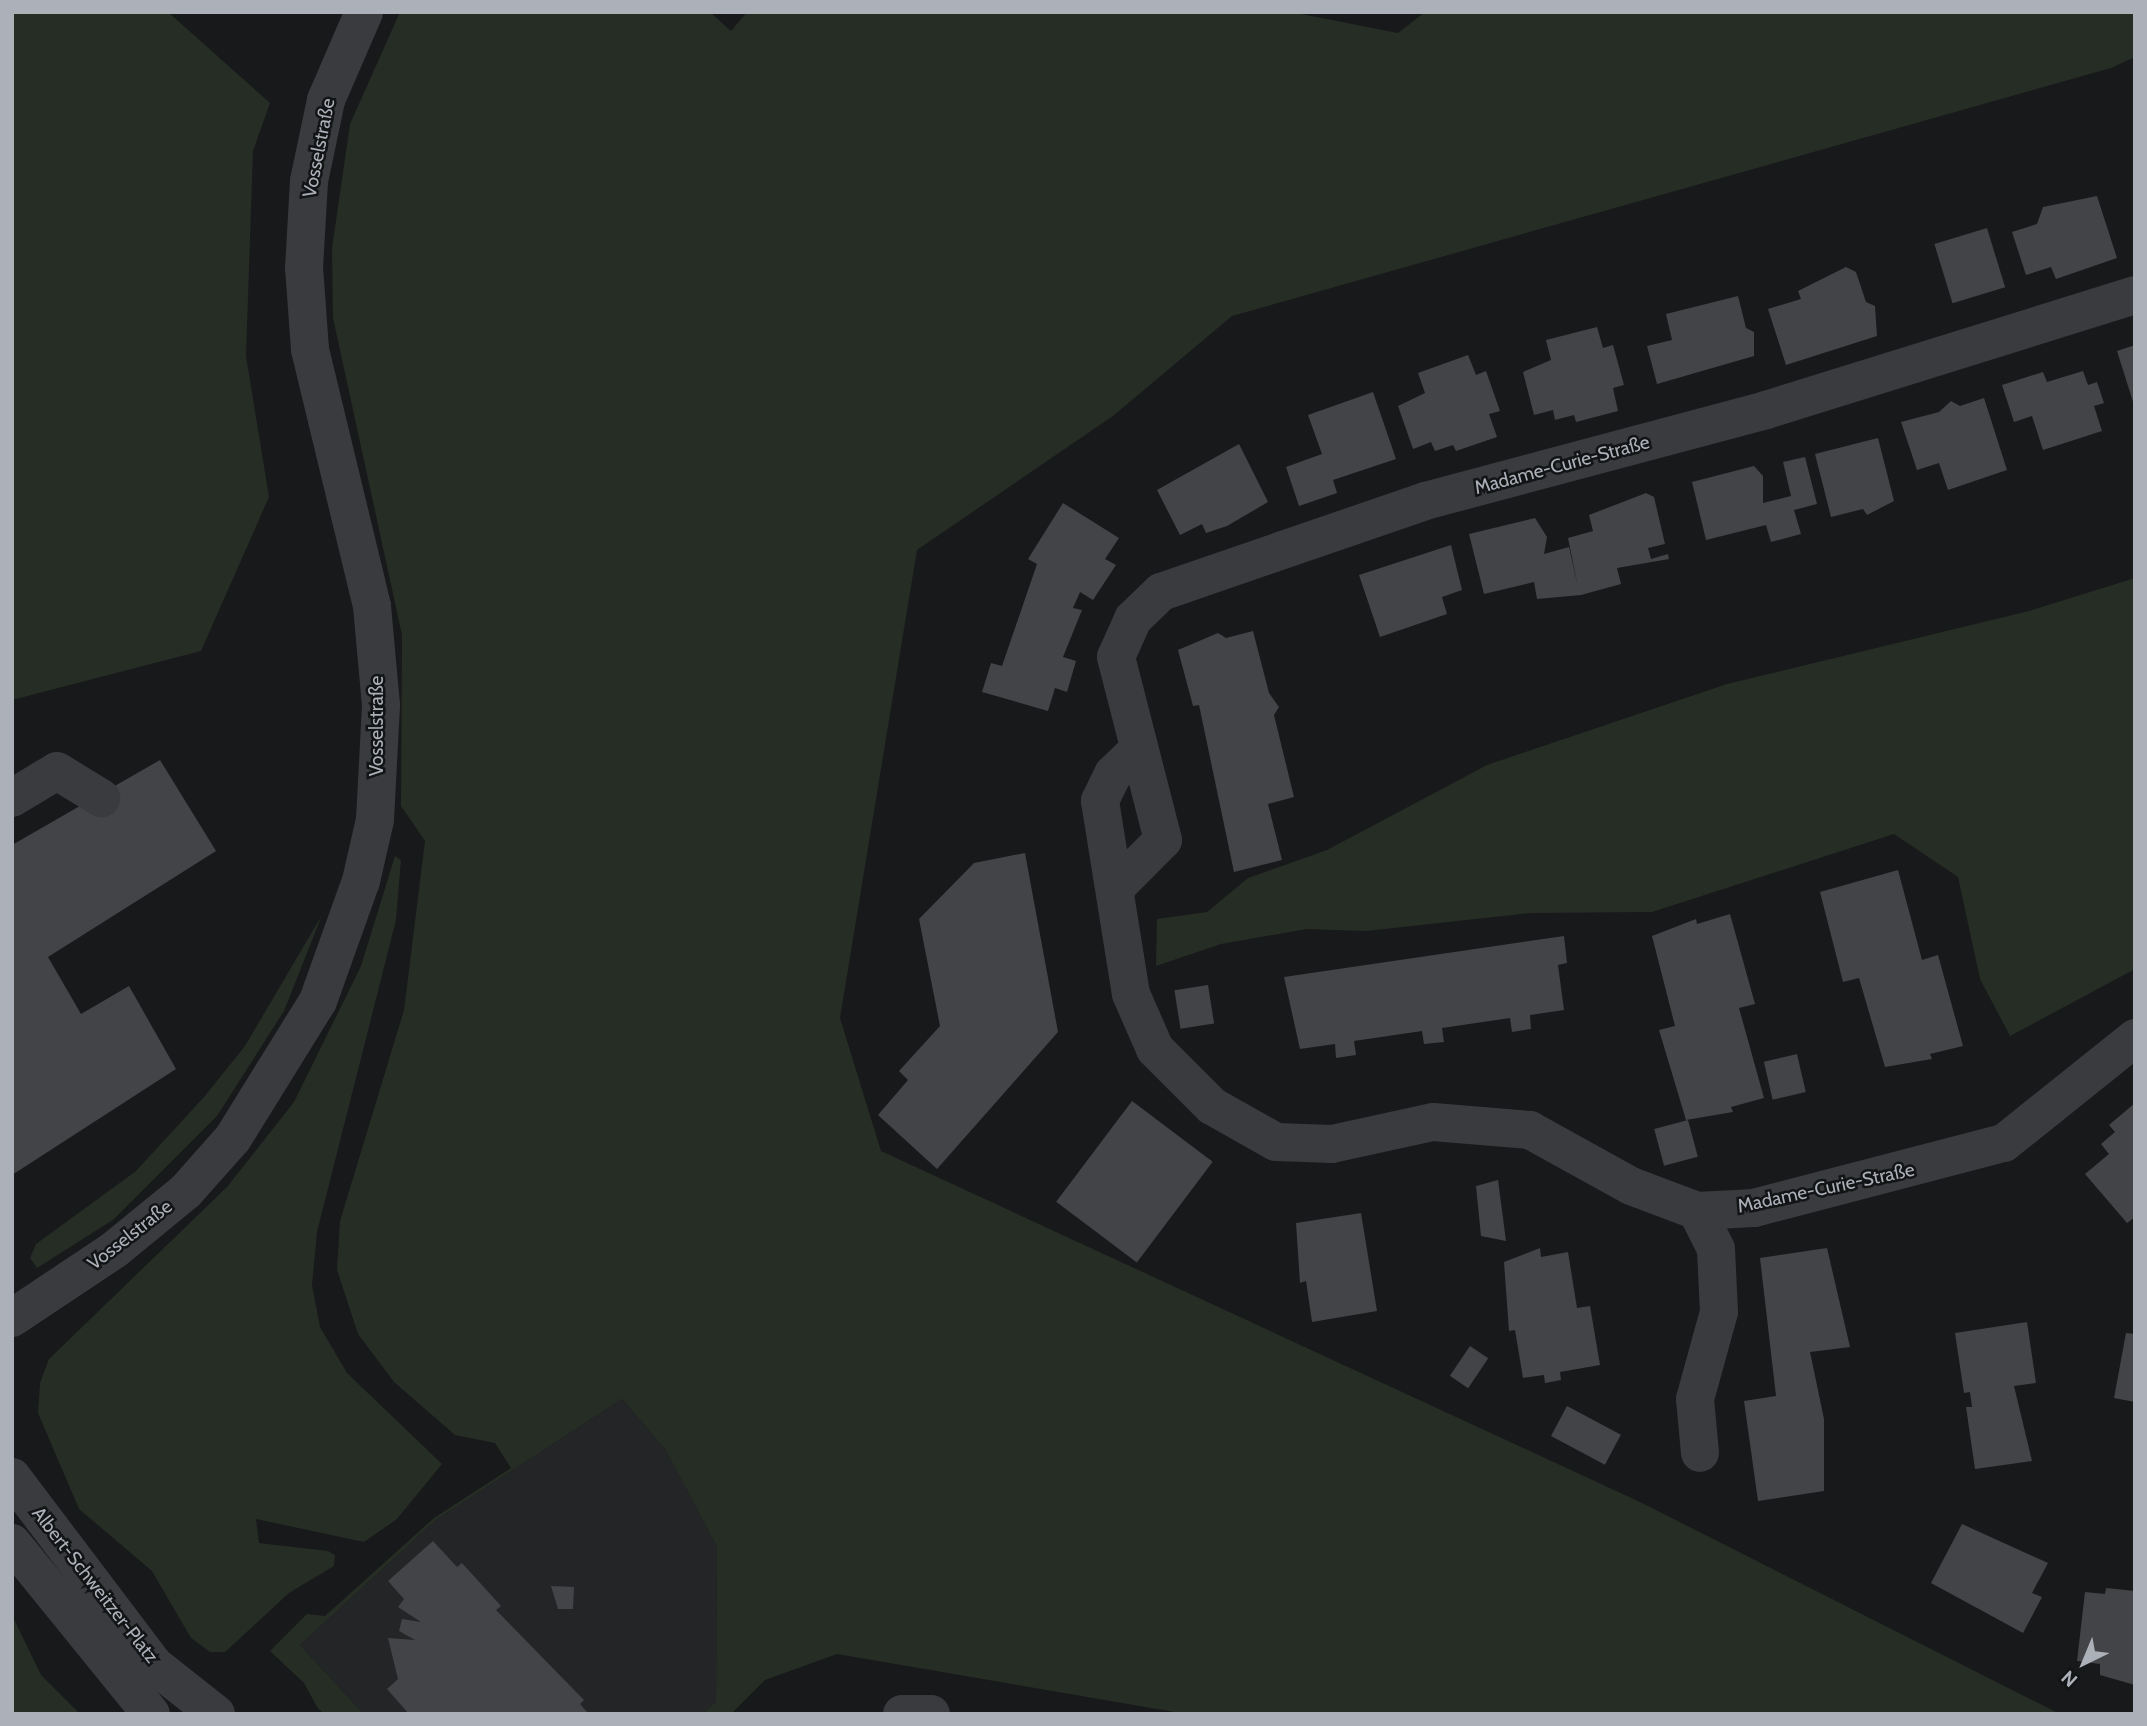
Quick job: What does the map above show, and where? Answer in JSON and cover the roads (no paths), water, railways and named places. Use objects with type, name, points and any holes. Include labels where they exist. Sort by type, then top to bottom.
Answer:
[{"type":"street","name":"Vosselstraße","points":[[12,1318],[114,1250],[186,1191],[233,1138],[318,1001],[361,881],[375,820],[382,705],[372,606],[310,349],[304,268],[309,181],[327,100],[364,12]]},
{"type":"street","name":"Madame-Curie-Straße","points":[[1118,884],[1163,840],[1139,749],[1139,725],[1116,657],[1133,619],[1161,592],[1425,501],[1766,410],[2135,295]]},
{"type":"street","name":"Madame-Curie-Straße","points":[[1139,749],[1113,774],[1100,801],[1118,884],[1131,994],[1155,1049],[1212,1106],[1276,1142],[1332,1144],[1433,1122],[1530,1130],[1631,1186],[1697,1211],[1754,1208],[2004,1143],[2135,1038]]},
{"type":"street","points":[[12,798],[57,771],[101,798]]},
{"type":"street","points":[[1697,1211],[1716,1249],[1720,1312],[1695,1399],[1700,1453]]},
{"type":"street","name":"Albert-Schweitzer-Platz","points":[[12,1477],[154,1665],[216,1714]]},
{"type":"street","name":"Albert-Schweitzer-Platz","points":[[12,1543],[151,1714]]},
{"type":"street","points":[[902,1714],[931,1714]]}]
